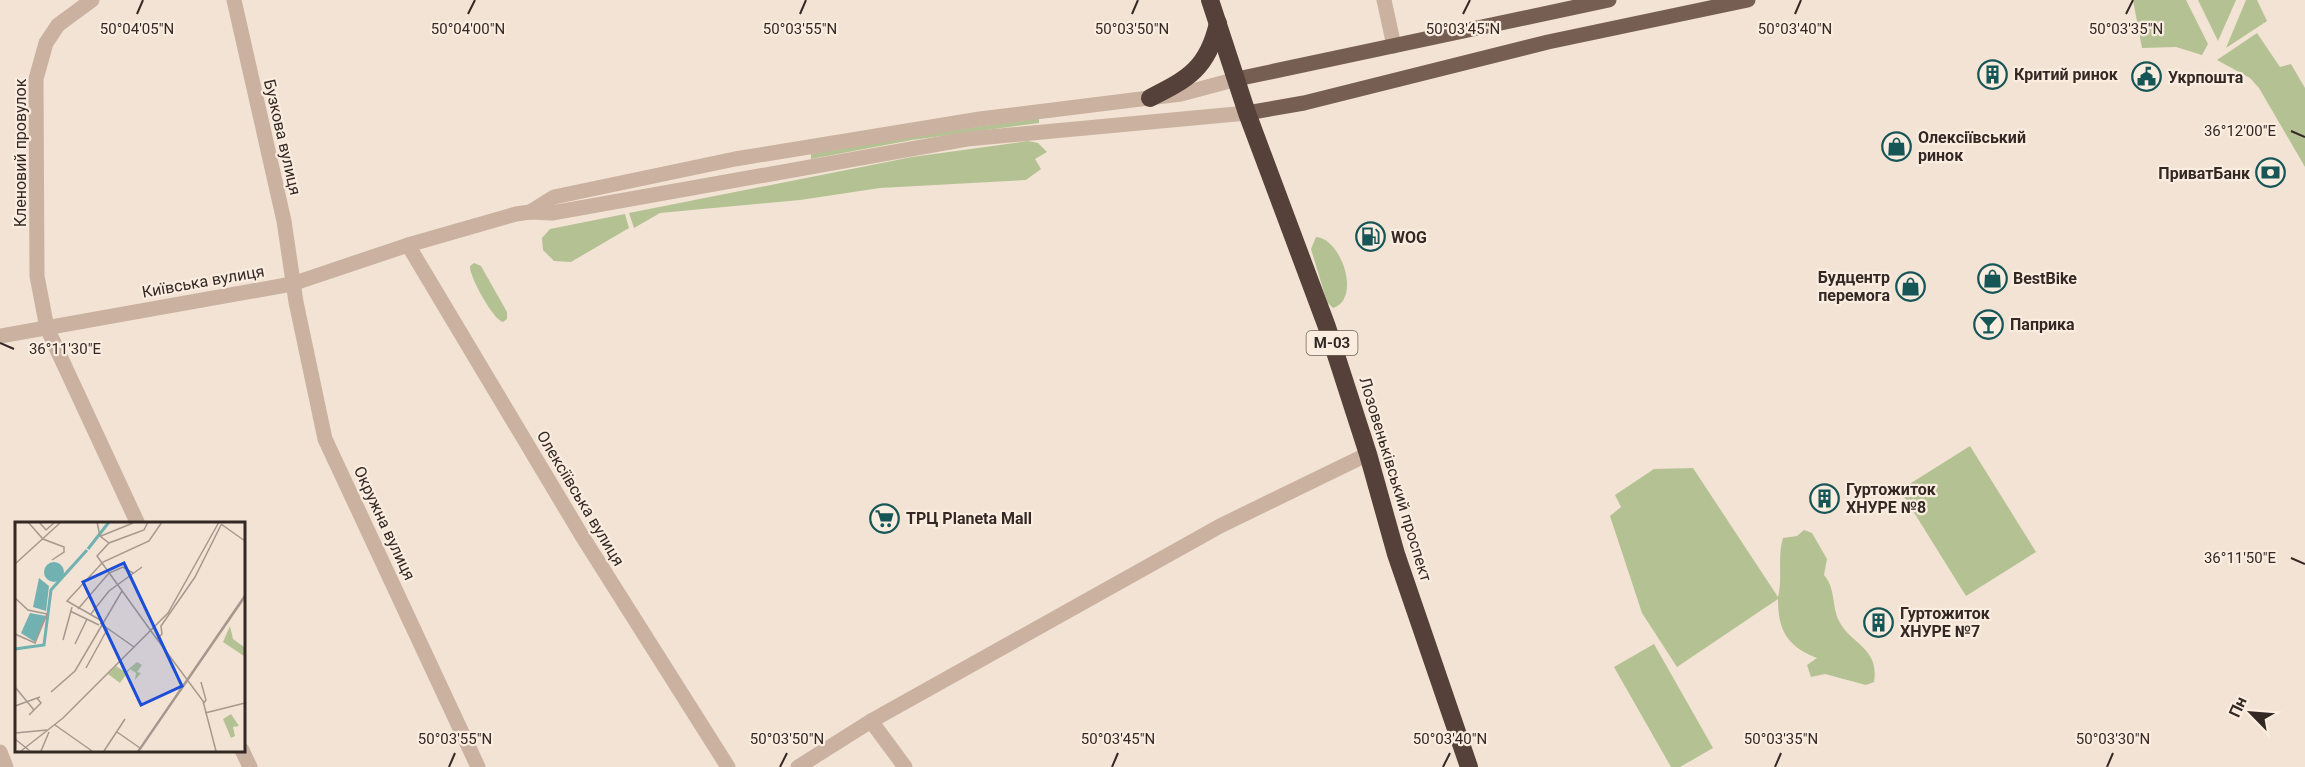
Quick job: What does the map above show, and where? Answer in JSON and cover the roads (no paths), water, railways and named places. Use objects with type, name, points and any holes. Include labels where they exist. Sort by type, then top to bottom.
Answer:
[{"type":"highway","name":"Лозовеньківський проспект","points":[[1210,0],[1247,114],[1293,232],[1368,454],[1396,554],[1469,767]]},
{"type":"highway","points":[[1150,98],[1179,83],[1195,71],[1210,50],[1218,23]]},
{"type":"main road","points":[[1237,80],[1609,0]]},
{"type":"main road","points":[[1247,114],[1304,103],[1608,29],[1748,0]]},
{"type":"street","name":"Кленовий провулок","points":[[92,0],[58,25],[46,44],[36,79],[37,276],[47,328],[137,522]]},
{"type":"street","name":"Бузкова вулиця","points":[[234,0],[284,221],[292,284]]},
{"type":"street","points":[[1384,0],[1394,46]]},
{"type":"street","points":[[531,212],[554,197],[735,159],[980,119],[1181,94],[1237,80]]},
{"type":"street","points":[[1070,108],[1074,128]]},
{"type":"street","points":[[531,212],[552,213],[864,155],[967,139],[1247,114]]},
{"type":"street","name":"Київська вулиця","points":[[0,336],[292,284],[485,221],[531,212]]},
{"type":"street","name":"Олексіївська вулиця","points":[[408,245],[720,764]]},
{"type":"street","name":"Окружна вулиця","points":[[292,284],[325,438],[478,767]]},
{"type":"street","points":[[798,767],[871,721],[1220,526],[1368,454]]},
{"type":"street","points":[[871,721],[905,767]]},
{"type":"street","points":[[0,752],[6,767]]},
{"type":"street","points":[[243,752],[250,767]]},
{"type":"place","name":"Критий ринок","points":[[1993,74]]},
{"type":"place","name":"Укрпошта","points":[[2147,77]]},
{"type":"place","name":"Олексіївський ринок","points":[[1897,146]]},
{"type":"place","name":"ПриватБанк","points":[[2271,173]]},
{"type":"place","name":"WOG","points":[[1370,237]]},
{"type":"place","name":"BestBike","points":[[1992,278]]},
{"type":"place","name":"Будцентр перемога","points":[[1911,286]]},
{"type":"place","name":"Паприка","points":[[1989,324]]},
{"type":"place","name":"Гуртожиток ХНУРЕ №8","points":[[1825,498]]},
{"type":"place","name":"ТРЦ Planeta Mall","points":[[885,518]]},
{"type":"place","name":"Гуртожиток ХНУРЕ №7","points":[[1879,622]]}]
